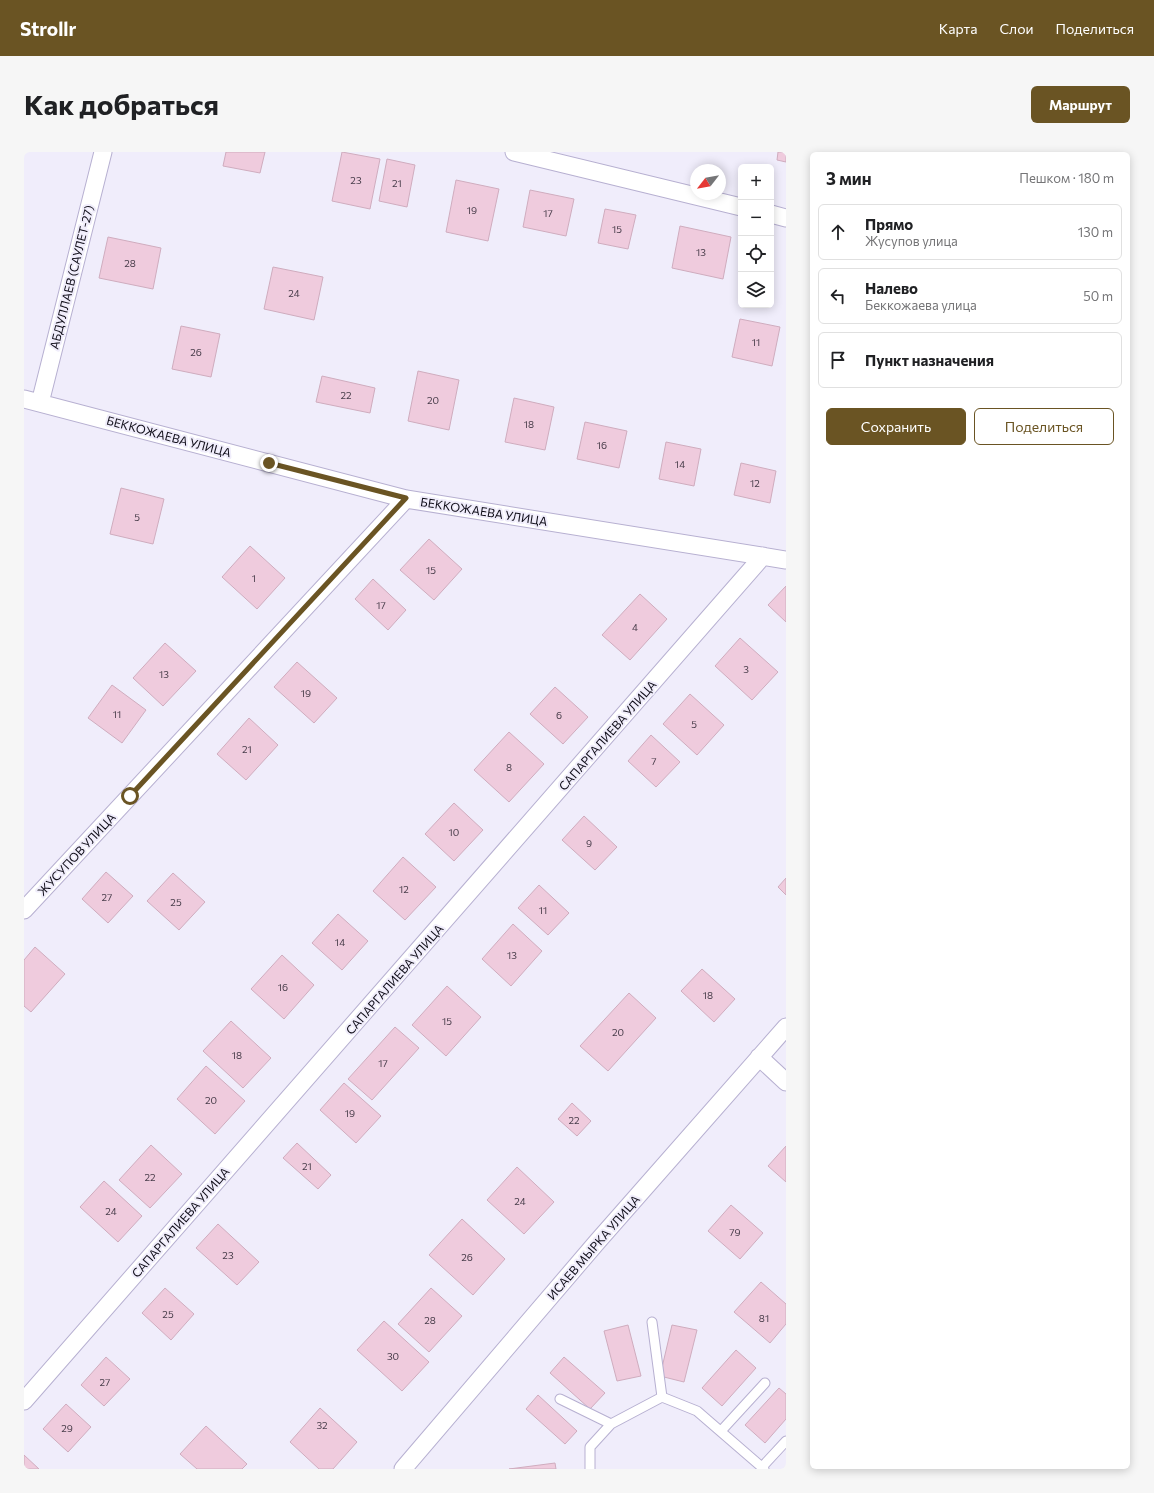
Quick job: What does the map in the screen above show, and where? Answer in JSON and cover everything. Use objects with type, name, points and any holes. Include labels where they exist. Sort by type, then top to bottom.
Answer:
[{"type":"street","name":"АБДУЛЛАЕВ (САУЛЕТ-27)","points":[[32,401],[103,152]]},
{"type":"street","points":[[514,152],[738,206]]},
{"type":"street","points":[[774,215],[786,218]]},
{"type":"street","name":"БЕККОЖАЕВА УЛИЦА","points":[[32,401],[406,498],[786,560]]},
{"type":"street","name":"ЖУСУПОВ УЛИЦА","points":[[24,910],[406,498]]},
{"type":"street","name":"САПАРГАЛИЕВА УЛИЦА","points":[[24,1401],[764,556]]},
{"type":"street","name":"ИСАЕВ МЫРКА УЛИЦА","points":[[403,1469],[597,1242],[786,1027]]},
{"type":"street","points":[[759,1057],[786,1082]]},
{"type":"lane","points":[[652,1322],[662,1397]]},
{"type":"lane","points":[[721,1431],[765,1383]]},
{"type":"lane","points":[[590,1469],[590,1447],[610,1424],[662,1397],[697,1411],[763,1468],[786,1442]]},
{"type":"lane","points":[[560,1399],[610,1424]]},
{"type":"building","points":[[226,152],[265,152],[260,173],[223,166]]},
{"type":"building","points":[[342,152],[380,159],[370,209],[332,201]]},
{"type":"building","points":[[778,152],[786,152],[786,162],[777,160]]},
{"type":"building","points":[[387,159],[415,165],[407,207],[379,201]]},
{"type":"building","points":[[456,180],[499,189],[488,241],[446,232]]},
{"type":"building","points":[[530,190],[574,199],[566,236],[523,227]]},
{"type":"building","points":[[605,209],[636,215],[628,249],[598,243]]},
{"type":"building","points":[[680,226],[731,237],[723,279],[672,268]]},
{"type":"building","points":[[108,237],[161,248],[153,289],[99,278]]},
{"type":"building","points":[[273,267],[323,277],[314,320],[264,309]]},
{"type":"building","points":[[740,319],[780,327],[772,366],[732,357]]},
{"type":"building","points":[[181,326],[220,334],[211,377],[172,369]]},
{"type":"building","points":[[418,371],[459,380],[449,430],[408,421]]},
{"type":"building","points":[[322,376],[375,388],[370,413],[316,402]]},
{"type":"building","points":[[514,398],[554,407],[545,450],[505,442]]},
{"type":"building","points":[[585,422],[627,431],[619,468],[577,459]]},
{"type":"building","points":[[666,442],[701,449],[694,486],[659,479]]},
{"type":"building","points":[[741,463],[776,471],[770,503],[734,495]]},
{"type":"building","points":[[121,488],[164,499],[153,544],[110,534]]},
{"type":"building","points":[[429,539],[462,569],[434,600],[400,570]]},
{"type":"building","points":[[250,546],[285,578],[257,609],[222,577]]},
{"type":"building","points":[[373,579],[406,610],[388,630],[355,599]]},
{"type":"building","points":[[786,586],[786,622],[768,605]]},
{"type":"building","points":[[640,594],[667,619],[630,660],[602,635]]},
{"type":"building","points":[[740,638],[778,672],[752,700],[715,666]]},
{"type":"building","points":[[165,643],[196,671],[163,706],[133,678]]},
{"type":"building","points":[[297,662],[337,698],[314,723],[274,687]]},
{"type":"building","points":[[112,685],[146,710],[122,743],[88,718]]},
{"type":"building","points":[[555,687],[588,717],[563,744],[530,714]]},
{"type":"building","points":[[690,694],[724,725],[697,755],[663,724]]},
{"type":"building","points":[[249,718],[278,745],[246,780],[217,754]]},
{"type":"building","points":[[509,732],[544,764],[509,802],[474,770]]},
{"type":"building","points":[[651,735],[680,762],[656,787],[628,761]]},
{"type":"building","points":[[454,803],[483,830],[454,861],[425,834]]},
{"type":"building","points":[[584,816],[617,847],[595,870],[562,840]]},
{"type":"building","points":[[403,857],[436,887],[405,920],[373,891]]},
{"type":"building","points":[[106,872],[133,896],[108,923],[82,899]]},
{"type":"building","points":[[173,873],[205,902],[179,930],[147,901]]},
{"type":"building","points":[[786,878],[786,895],[778,887]]},
{"type":"building","points":[[539,885],[569,913],[548,935],[518,908]]},
{"type":"building","points":[[338,914],[368,941],[342,970],[312,943]]},
{"type":"building","points":[[513,924],[542,951],[511,986],[482,959]]},
{"type":"building","points":[[35,947],[65,974],[31,1012],[24,1006],[24,960]]},
{"type":"building","points":[[282,955],[314,985],[284,1019],[251,989]]},
{"type":"building","points":[[702,969],[735,999],[714,1022],[681,991]]},
{"type":"building","points":[[447,986],[481,1017],[446,1056],[412,1025]]},
{"type":"building","points":[[629,993],[656,1018],[608,1071],[580,1046]]},
{"type":"building","points":[[231,1021],[271,1058],[243,1088],[203,1051]]},
{"type":"building","points":[[395,1027],[419,1048],[372,1100],[348,1079]]},
{"type":"building","points":[[206,1066],[245,1101],[215,1134],[177,1099]]},
{"type":"building","points":[[344,1083],[381,1116],[356,1143],[320,1110]]},
{"type":"building","points":[[572,1103],[591,1121],[577,1136],[558,1119]]},
{"type":"building","points":[[297,1143],[331,1175],[318,1189],[283,1158]]},
{"type":"building","points":[[151,1145],[182,1174],[150,1208],[119,1180]]},
{"type":"building","points":[[786,1146],[786,1182],[768,1166]]},
{"type":"building","points":[[517,1167],[554,1202],[524,1234],[487,1200]]},
{"type":"building","points":[[104,1181],[142,1216],[118,1242],[80,1207]]},
{"type":"building","points":[[731,1205],[763,1233],[740,1259],[708,1231]]},
{"type":"building","points":[[462,1219],[505,1259],[473,1295],[429,1255]]},
{"type":"building","points":[[218,1224],[259,1262],[237,1285],[196,1248]]},
{"type":"building","points":[[761,1282],[786,1304],[786,1324],[770,1343],[734,1312]]},
{"type":"building","points":[[165,1288],[194,1314],[171,1340],[142,1313]]},
{"type":"building","points":[[431,1288],[462,1316],[429,1352],[398,1324]]},
{"type":"building","points":[[384,1321],[429,1362],[402,1391],[357,1350]]},
{"type":"building","points":[[628,1325],[641,1376],[617,1381],[604,1331]]},
{"type":"building","points":[[672,1325],[697,1330],[684,1382],[660,1376]]},
{"type":"building","points":[[736,1350],[756,1368],[722,1406],[702,1388]]},
{"type":"building","points":[[106,1357],[130,1379],[104,1406],[81,1385]]},
{"type":"building","points":[[564,1357],[605,1393],[590,1409],[550,1373]]},
{"type":"building","points":[[779,1388],[786,1394],[786,1419],[765,1443],[745,1425]]},
{"type":"building","points":[[538,1395],[577,1431],[565,1444],[526,1409]]},
{"type":"building","points":[[66,1404],[91,1427],[68,1452],[43,1429]]},
{"type":"building","points":[[320,1408],[357,1442],[333,1469],[319,1469],[290,1442]]},
{"type":"building","points":[[206,1426],[247,1464],[242,1469],[197,1469],[180,1454]]},
{"type":"building","points":[[24,1455],[39,1469],[24,1469]]},
{"type":"building","points":[[555,1463],[556,1469],[509,1469]]},
{"type":"route","points":[[130,796],[406,498],[269,463]]}]
